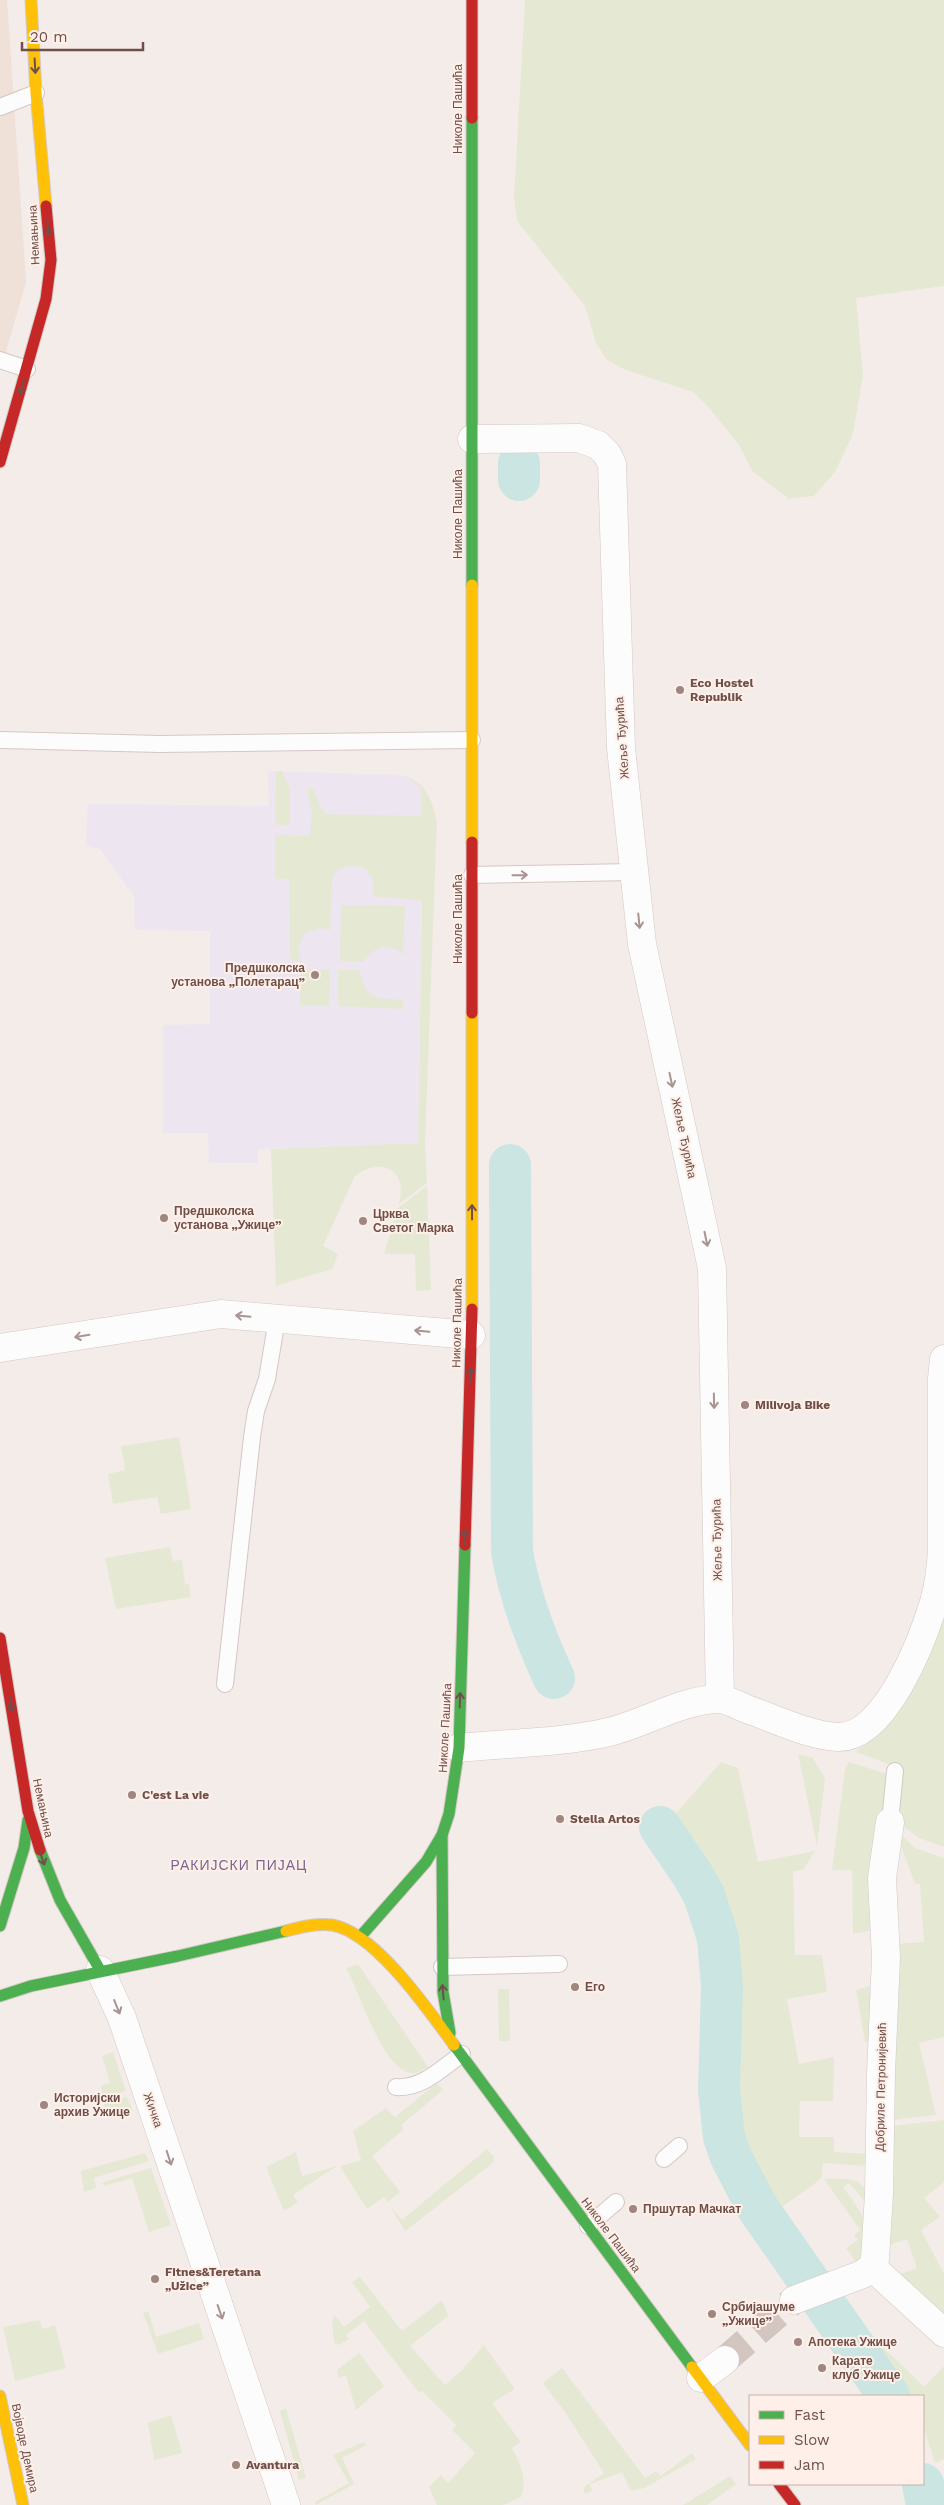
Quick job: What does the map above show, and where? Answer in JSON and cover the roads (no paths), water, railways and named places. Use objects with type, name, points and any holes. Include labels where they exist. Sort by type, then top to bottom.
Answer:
[{"type":"main road","name":"Немањина","points":[[0,462],[46,300],[51,260],[36,93],[31,0]]},
{"type":"main road","name":"Николе Пашића","points":[[452,2040],[443,1992],[442,1835],[455,1787],[459,1748],[471,1335],[472,0]]},
{"type":"main road","name":"Немањина","points":[[0,1638],[28,1811],[36,1841],[50,1877],[100,1970]]},
{"type":"main road","points":[[0,1926],[24,1848],[28,1811]]},
{"type":"main road","name":"Николе Пашића","points":[[442,1835],[421,1869],[360,1937],[406,1980],[749,2444]]},
{"type":"main road","points":[[0,1996],[31,1986],[100,1970],[183,1955],[310,1925],[333,1925],[360,1937]]},
{"type":"main road","name":"Војводе Демира","points":[[0,2396],[23,2505]]},
{"type":"main road","points":[[780,2485],[795,2505]]},
{"type":"street","name":"Жеље Ђурића","points":[[472,439],[579,438],[598,445],[607,454],[612,464],[621,748],[642,944],[712,1268],[720,1699]]},
{"type":"street","points":[[0,1348],[221,1314],[471,1335]]},
{"type":"street","points":[[459,1748],[569,1739],[598,1734],[624,1728],[680,1707],[720,1699],[791,1725],[836,1737],[845,1736],[862,1729],[877,1717],[891,1698],[907,1670],[919,1643],[934,1602],[940,1575],[942,1380],[944,1359]]},
{"type":"street","name":"Добриле Петронијевић","points":[[872,2268],[876,2254],[879,2194],[881,2072],[886,1958],[882,1878],[890,1822]]},
{"type":"street","name":"Жичка","points":[[100,1970],[122,2018],[286,2505]]},
{"type":"street","points":[[794,2300],[851,2280],[872,2268],[944,2334]]},
{"type":"street","points":[[701,2378],[725,2360]]},
{"type":"lane","points":[[0,107],[36,93]]},
{"type":"lane","points":[[0,360],[27,369]]},
{"type":"lane","points":[[2,740],[158,744],[472,740]]},
{"type":"lane","points":[[472,875],[634,872]]},
{"type":"lane","points":[[225,1684],[252,1437],[256,1411],[267,1379],[278,1319]]},
{"type":"lane","points":[[890,1822],[895,1771]]},
{"type":"lane","points":[[442,1967],[559,1964]]},
{"type":"lane","points":[[396,2087],[406,2088],[416,2084],[462,2054]]},
{"type":"lane","points":[[664,2159],[679,2146]]},
{"type":"lane","points":[[588,2226],[616,2202]]},
{"type":"waterway","points":[[519,463],[519,480]]},
{"type":"waterway","points":[[510,1165],[512,1551],[528,1616],[554,1678]]},
{"type":"waterway","points":[[660,1827],[704,1895],[718,1938],[722,1987],[719,2090],[724,2137],[731,2157],[757,2207],[888,2395]]},
{"type":"waterway","points":[[923,2485],[927,2505]]},
{"type":"tunnel","points":[[725,2360],[794,2300]]},
{"type":"place","name":"Eco Hostel Republik","points":[[680,690]]},
{"type":"place","name":"Предшколска установа „Полетарац”","points":[[315,975]]},
{"type":"place","name":"Предшколска установа „Ужице”","points":[[164,1218]]},
{"type":"place","name":"Црква Светог Марка","points":[[363,1221]]},
{"type":"place","name":"Milivoja Bike","points":[[745,1405]]},
{"type":"place","name":"C'est La vie","points":[[132,1795]]},
{"type":"place","name":"Stella Artos","points":[[560,1819]]},
{"type":"place","name":"Его","points":[[575,1987]]},
{"type":"place","name":"Историјски архив Ужице","points":[[44,2105]]},
{"type":"place","name":"Пршутар Мачкат","points":[[633,2209]]},
{"type":"place","name":"Fitnes&Teretana „Užice”","points":[[155,2279]]},
{"type":"place","name":"Србијашуме „Ужице”","points":[[712,2314]]},
{"type":"place","name":"Апотека Ужице","points":[[798,2342]]},
{"type":"place","name":"Карате клуб Ужице","points":[[822,2368]]},
{"type":"place","name":"Avantura","points":[[236,2465]]},
{"type":"district","name":"РАКИЈСКИ ПИЈАЦ","points":[[239,1865]]}]
